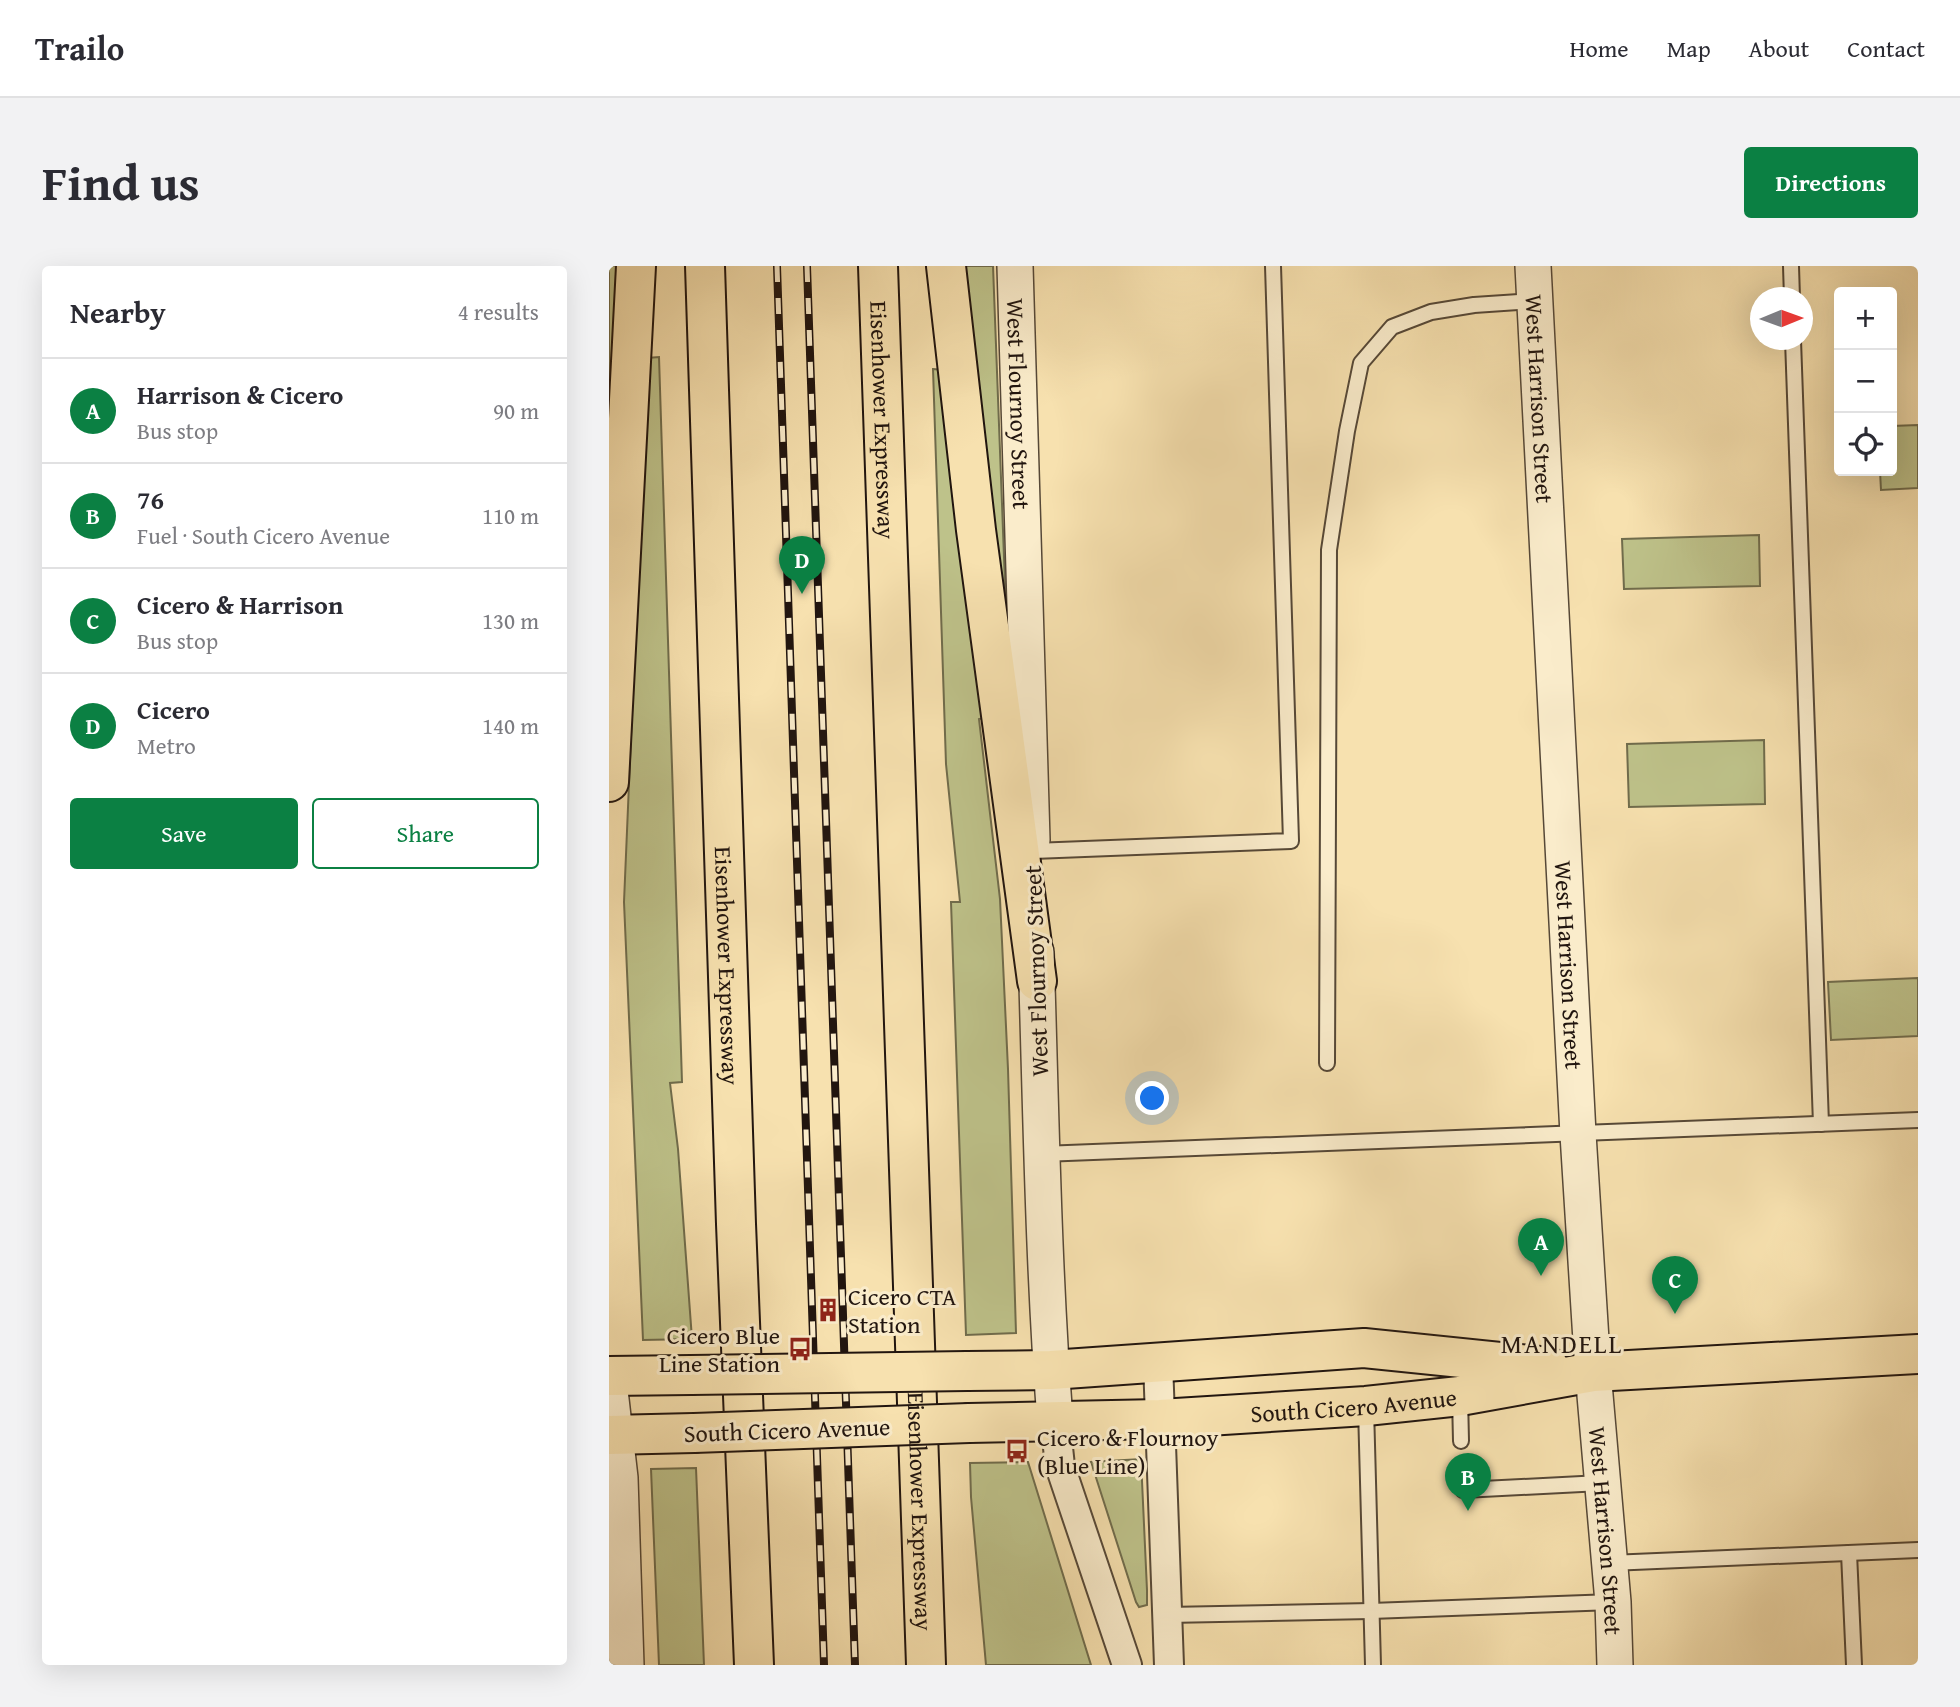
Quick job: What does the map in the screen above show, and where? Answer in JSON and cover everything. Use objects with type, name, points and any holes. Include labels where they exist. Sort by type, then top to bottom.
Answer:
[{"type":"main road","points":[[609,782],[636,266]]},
{"type":"main road","name":"Eisenhower Expressway","points":[[705,266],[736,1224],[754,1665]]},
{"type":"main road","name":"Eisenhower Expressway","points":[[878,266],[926,1665]]},
{"type":"main road","points":[[946,266],[976,530],[1037,981]]},
{"type":"main road","name":"South Cicero Avenue","points":[[609,1377],[1051,1370],[1364,1348],[1593,1372]]},
{"type":"main road","name":"South Cicero Avenue","points":[[612,1435],[1160,1419],[1366,1406],[1460,1396],[1593,1372],[1918,1354]]},
{"type":"street","name":"West Flournoy Street","points":[[1015,266],[1041,1154],[1055,1420],[1060,1466],[1127,1665]]},
{"type":"street","name":"West Harrison Street","points":[[1533,266],[1578,1134],[1593,1372],[1613,1602],[1615,1665]]},
{"type":"street","points":[[1158,1362],[1169,1665]]},
{"type":"street","points":[[609,1382],[612,1435],[620,1478],[626,1665]]},
{"type":"lane","points":[[1033,851],[1291,841],[1273,266]]},
{"type":"lane","points":[[1791,266],[1792,287]]},
{"type":"lane","points":[[1327,1063],[1329,550],[1347,431],[1361,363],[1392,327],[1431,312],[1474,305],[1535,301]]},
{"type":"lane","points":[[1793,350],[1821,1124]]},
{"type":"lane","points":[[1041,1154],[1918,1120]]},
{"type":"lane","points":[[1460,1396],[1461,1441]]},
{"type":"lane","points":[[1366,1406],[1373,1665]]},
{"type":"lane","points":[[1462,1474],[1463,1490],[1603,1483]]},
{"type":"lane","points":[[1610,1563],[1918,1550]]},
{"type":"lane","points":[[1849,1553],[1854,1665]]},
{"type":"lane","points":[[1167,1615],[1613,1602]]},
{"type":"green space","points":[[609,266],[621,266],[609,478]]},
{"type":"green space","points":[[960,266],[993,266],[1006,610],[1001,611]]},
{"type":"green space","points":[[659,357],[682,1082],[670,1083],[678,1149],[692,1339],[643,1340],[624,902],[647,358]]},
{"type":"green space","points":[[933,369],[943,370],[985,718],[979,719],[1000,899],[1016,1333],[966,1335],[951,902],[960,902],[946,764]]},
{"type":"green space","points":[[1918,425],[1918,488],[1881,490],[1880,476],[1897,476],[1897,426]]},
{"type":"green space","points":[[1759,535],[1760,586],[1624,589],[1622,539]]},
{"type":"green space","points":[[1764,740],[1765,804],[1629,807],[1627,744]]},
{"type":"green space","points":[[1918,978],[1918,1036],[1831,1040],[1828,982]]},
{"type":"green space","points":[[1141,1459],[1147,1605],[1139,1607],[1091,1462]]},
{"type":"green space","points":[[1028,1462],[1091,1665],[986,1665],[970,1463]]},
{"type":"green space","points":[[696,1468],[704,1665],[659,1665],[651,1469]]},
{"type":"railway","points":[[777,266],[824,1665]]},
{"type":"railway","points":[[807,266],[855,1665]]},
{"type":"place","name":"Cicero","points":[[802,594]]},
{"type":"place","name":"Harrison & Cicero","points":[[1541,1276]]},
{"type":"place","name":"Cicero CTA Station","points":[[828,1310]]},
{"type":"place","name":"Cicero & Harrison","points":[[1675,1314]]},
{"type":"place","name":"Cicero Blue Line Station","points":[[800,1349]]},
{"type":"place","name":"Cicero & Flournoy (Blue Line)","points":[[1017,1451]]},
{"type":"place","name":"76","points":[[1468,1511]]},
{"type":"district","name":"MANDELL","points":[[1562,1343]]}]
